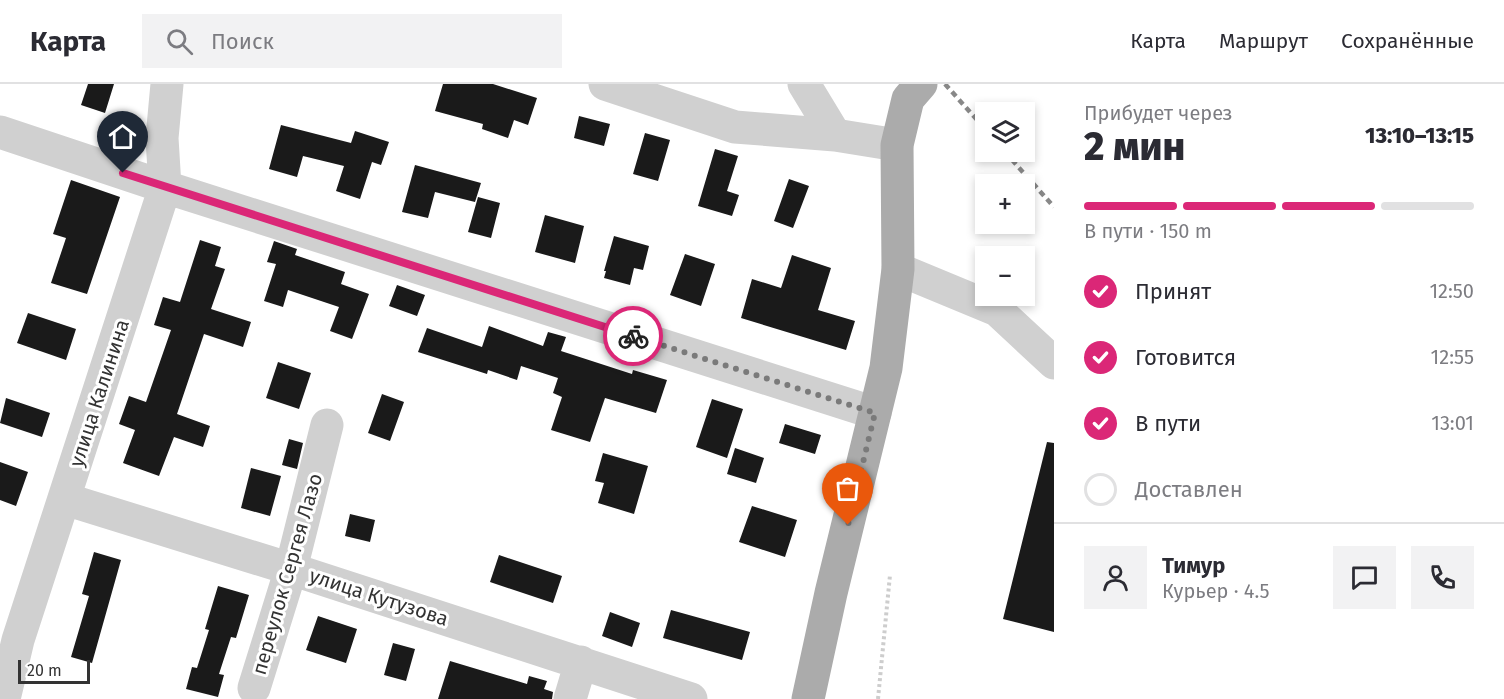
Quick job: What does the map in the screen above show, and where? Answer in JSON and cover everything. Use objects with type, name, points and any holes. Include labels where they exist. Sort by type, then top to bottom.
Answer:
[{"type":"main road","points":[[808,699],[831,593],[886,368],[898,269],[897,145],[908,99],[921,84]]},
{"type":"street","name":"улица Калинина","points":[[4,699],[9,638],[65,499],[165,187],[162,138],[167,84]]},
{"type":"street","points":[[604,84],[735,126],[835,135],[897,145]]},
{"type":"street","points":[[804,84],[835,135]]},
{"type":"street","points":[[0,132],[165,187],[875,413]]},
{"type":"street","points":[[898,269],[997,310],[1054,363]]},
{"type":"street","name":"переулок Сергея Лазо","points":[[254,688],[291,569],[327,425]]},
{"type":"street","name":"улица Кутузова","points":[[65,499],[291,569],[691,699]]},
{"type":"street","points":[[570,699],[581,662]]},
{"type":"path","points":[[878,699],[890,575]]},
{"type":"building","points":[[88,84],[114,84],[105,113],[81,105]]},
{"type":"building","points":[[443,84],[493,84],[537,98],[528,125],[514,120],[508,138],[482,129],[483,124],[435,111]]},
{"type":"building","points":[[579,116],[610,124],[604,146],[574,138]]},
{"type":"building","points":[[281,125],[351,143],[355,131],[389,142],[381,165],[372,162],[360,199],[336,191],[344,166],[303,156],[297,177],[269,169]]},
{"type":"building","points":[[645,133],[670,140],[658,181],[633,174]]},
{"type":"building","points":[[715,149],[738,156],[727,191],[739,195],[732,216],[698,206]]},
{"type":"building","points":[[415,165],[481,183],[475,202],[435,192],[428,218],[402,212]]},
{"type":"building","points":[[789,179],[809,186],[793,228],[774,221]]},
{"type":"building","points":[[71,180],[120,197],[87,294],[51,283],[66,238],[53,234]]},
{"type":"building","points":[[478,197],[500,203],[491,238],[468,232]]},
{"type":"building","points":[[545,215],[584,226],[575,263],[535,252]]},
{"type":"building","points":[[614,236],[649,246],[643,270],[634,268],[630,285],[604,278]]},
{"type":"building","points":[[200,240],[221,247],[215,266],[225,269],[211,309],[251,322],[243,347],[204,334],[177,414],[210,426],[203,447],[174,437],[159,476],[123,463],[135,430],[119,424],[129,396],[146,402],[171,330],[154,325],[163,297],[180,302]]},
{"type":"building","points":[[274,241],[297,249],[295,255],[345,272],[341,284],[369,294],[352,339],[330,331],[339,307],[288,290],[283,307],[264,301],[276,264],[267,262]]},
{"type":"building","points":[[685,254],[715,264],[701,306],[670,295]]},
{"type":"building","points":[[792,255],[831,268],[818,310],[855,321],[846,350],[741,318],[752,279],[781,288]]},
{"type":"building","points":[[397,285],[425,295],[417,316],[389,306]]},
{"type":"building","points":[[28,313],[76,329],[66,360],[17,343]]},
{"type":"building","points":[[489,326],[543,346],[548,332],[566,337],[561,351],[632,374],[633,370],[667,380],[656,413],[605,398],[590,442],[551,430],[562,397],[553,393],[558,378],[521,366],[517,380],[488,370],[487,374],[418,352],[427,328],[482,347]]},
{"type":"building","points":[[278,362],[311,373],[299,409],[266,398]]},
{"type":"building","points":[[382,394],[404,402],[390,441],[368,433]]},
{"type":"building","points":[[6,398],[50,413],[42,437],[0,423]]},
{"type":"building","points":[[712,399],[743,409],[727,458],[696,447]]},
{"type":"building","points":[[785,424],[821,435],[815,454],[779,443]]},
{"type":"building","points":[[289,439],[303,443],[297,469],[282,465]]},
{"type":"building","points":[[1047,442],[1054,443],[1054,632],[1003,619]]},
{"type":"building","points":[[735,448],[764,458],[756,483],[727,474]]},
{"type":"building","points":[[603,453],[648,466],[634,514],[598,503],[604,483],[595,481]]},
{"type":"building","points":[[0,462],[28,472],[16,506],[0,500]]},
{"type":"building","points":[[251,468],[281,476],[270,516],[241,508]]},
{"type":"building","points":[[752,506],[797,520],[785,557],[739,542]]},
{"type":"building","points":[[350,514],[375,520],[370,542],[345,536]]},
{"type":"building","points":[[94,552],[121,560],[92,663],[71,657],[89,596],[82,594]]},
{"type":"building","points":[[499,555],[562,576],[553,603],[490,582]]},
{"type":"building","points":[[218,586],[249,595],[236,638],[231,637],[219,674],[224,675],[218,697],[186,689],[192,667],[197,668],[209,630],[205,629]]},
{"type":"building","points":[[671,610],[750,632],[742,660],[663,638]]},
{"type":"building","points":[[610,612],[640,623],[632,647],[602,636]]},
{"type":"building","points":[[318,616],[357,629],[346,663],[306,650]]},
{"type":"building","points":[[393,643],[415,649],[406,681],[384,675]]},
{"type":"building","points":[[450,661],[527,684],[529,676],[547,681],[544,689],[553,692],[552,699],[438,699]]},
{"type":"railway","points":[[945,84],[975,118]]},
{"type":"railway","points":[[1014,162],[1054,207]]},
{"type":"way so far","points":[[633,336],[875,413],[848,525]]},
{"type":"route","points":[[123,173],[633,336]]}]
